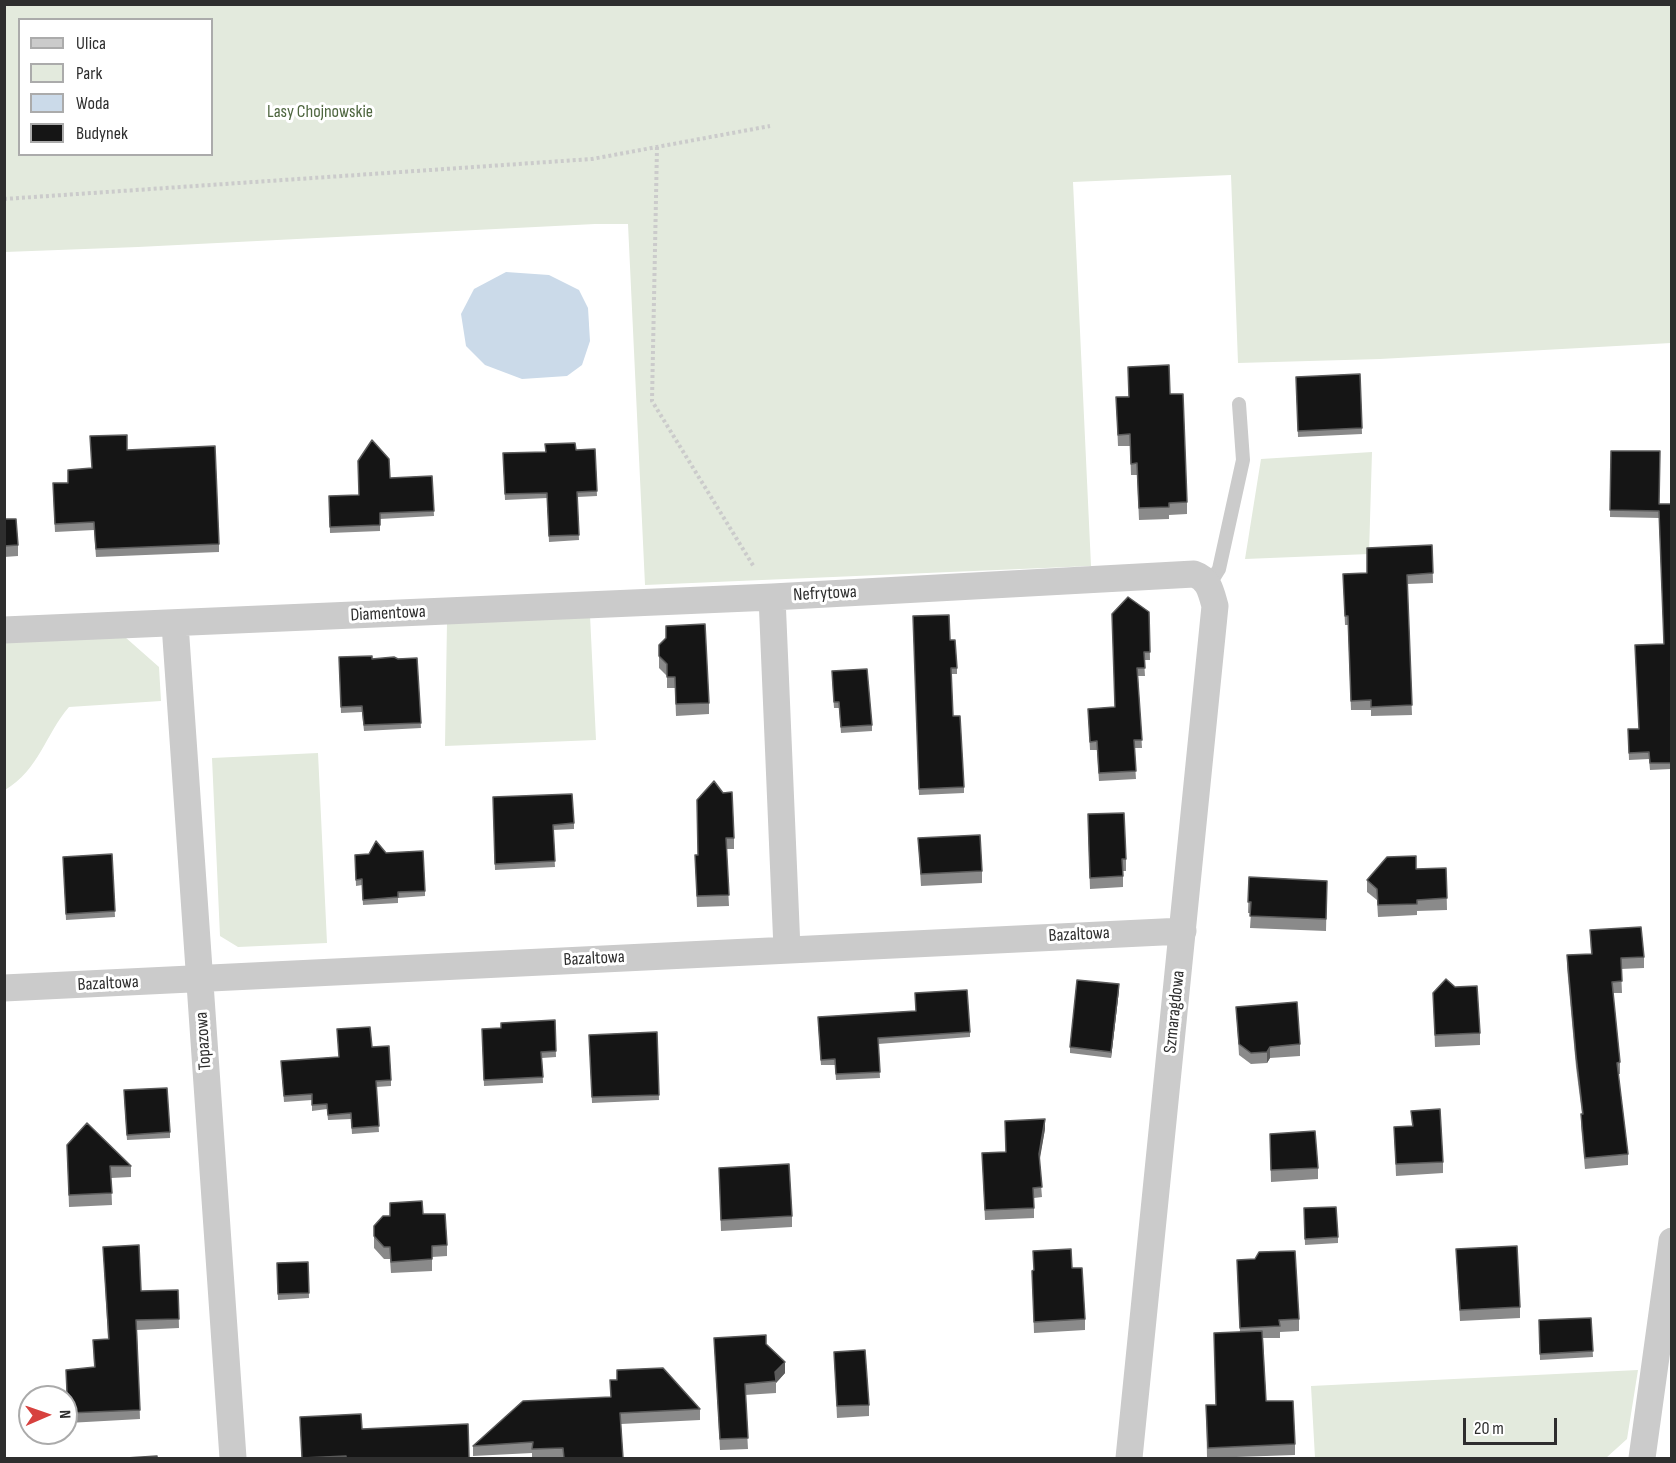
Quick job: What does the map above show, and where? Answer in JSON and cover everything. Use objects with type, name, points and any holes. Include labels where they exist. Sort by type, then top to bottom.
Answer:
[{"type":"street","name":"Nefrytowa","points":[[787,949],[772,597],[1202,580]]},
{"type":"street","name":"Szmaragdowa","points":[[1129,1458],[1215,606],[1202,580]]},
{"type":"street","name":"Diamentowa","points":[[4,630],[772,597]]},
{"type":"street","name":"Topazowa","points":[[175,624],[233,1458]]},
{"type":"street","name":"Bazaltowa","points":[[4,988],[1183,931]]},
{"type":"street","points":[[1642,1458],[1671,1241]]},
{"type":"lane","points":[[1202,580],[1219,569],[1243,460],[1239,404]]},
{"type":"path","points":[[4,199],[592,159],[770,126]]},
{"type":"path","points":[[657,147],[652,401],[772,597]]},
{"type":"green space","name":"Lasy Chojnowskie","points":[[4,5],[1671,5],[1671,343],[1380,359],[1238,363],[1231,175],[1073,182],[1091,566],[645,585],[628,224],[5,252]]},
{"type":"green space","points":[[1372,452],[1369,554],[1245,559],[1261,459]]},
{"type":"green space","points":[[590,615],[596,740],[445,746],[447,622]]},
{"type":"green space","points":[[125,637],[159,667],[161,701],[69,707],[26,773],[5,790],[4,642]]},
{"type":"green space","points":[[318,753],[327,943],[238,947],[220,936],[212,758]]},
{"type":"green space","points":[[1638,1370],[1627,1439],[1606,1458],[1315,1458],[1311,1386]]},
{"type":"water","points":[[506,272],[549,275],[579,290],[588,308],[590,341],[582,365],[567,376],[522,379],[485,365],[466,346],[461,314],[474,289]]},
{"type":"building","points":[[1169,365],[1170,394],[1183,394],[1187,502],[1169,503],[1169,507],[1139,508],[1137,463],[1131,464],[1130,434],[1118,435],[1116,397],[1129,397],[1128,367]]},
{"type":"building","points":[[1360,374],[1362,428],[1298,431],[1296,377]]},
{"type":"building","points":[[127,435],[127,450],[215,446],[219,544],[96,549],[94,522],[55,524],[53,483],[68,483],[68,470],[92,468],[90,436]]},
{"type":"building","points":[[372,440],[389,459],[390,478],[432,476],[434,511],[380,513],[380,525],[330,527],[329,496],[359,495],[358,461]]},
{"type":"building","points":[[575,443],[576,450],[595,449],[597,491],[577,492],[579,535],[549,536],[547,493],[505,494],[503,453],[546,452],[545,444]]},
{"type":"building","points":[[1611,451],[1660,451],[1659,504],[1671,504],[1671,763],[1650,763],[1649,752],[1629,753],[1628,729],[1639,729],[1635,645],[1664,644],[1659,511],[1610,510]]},
{"type":"building","points":[[4,519],[16,519],[18,545],[4,546]]},
{"type":"building","points":[[1432,545],[1433,573],[1407,575],[1412,705],[1371,707],[1371,700],[1351,701],[1348,616],[1345,616],[1343,574],[1367,573],[1367,548]]},
{"type":"building","points":[[1128,597],[1149,612],[1150,652],[1144,652],[1145,668],[1137,668],[1142,740],[1134,740],[1136,771],[1099,773],[1097,741],[1090,742],[1088,709],[1115,707],[1112,614]]},
{"type":"building","points":[[949,615],[950,640],[955,640],[957,668],[951,668],[953,716],[960,716],[964,787],[919,789],[913,616]]},
{"type":"building","points":[[705,624],[709,703],[676,704],[675,677],[667,677],[667,664],[659,656],[659,645],[666,638],[666,626]]},
{"type":"building","points":[[372,656],[372,659],[417,658],[421,723],[364,725],[362,706],[341,707],[339,657]]},
{"type":"building","points":[[867,669],[872,725],[841,727],[839,702],[834,702],[832,671]]},
{"type":"building","points":[[714,781],[723,793],[732,792],[734,838],[726,838],[729,895],[697,896],[695,855],[698,855],[697,800]]},
{"type":"building","points":[[572,794],[574,823],[553,825],[555,861],[495,864],[493,797]]},
{"type":"building","points":[[1124,813],[1126,859],[1122,859],[1123,876],[1090,878],[1088,814]]},
{"type":"building","points":[[980,835],[982,871],[921,874],[918,838]]},
{"type":"building","points":[[376,841],[386,853],[423,851],[425,891],[398,892],[398,897],[363,900],[362,879],[356,880],[355,855],[369,854]]},
{"type":"building","points":[[112,854],[115,911],[66,914],[63,857]]},
{"type":"building","points":[[1416,856],[1416,869],[1446,868],[1447,898],[1417,900],[1417,904],[1378,905],[1377,889],[1367,880],[1387,857]]},
{"type":"building","points":[[1249,877],[1327,881],[1326,919],[1250,916]]},
{"type":"building","points":[[1641,927],[1644,957],[1621,958],[1622,981],[1612,982],[1620,1062],[1617,1063],[1628,1154],[1585,1158],[1581,1114],[1583,1114],[1567,955],[1592,954],[1590,930]]},
{"type":"building","points":[[1446,979],[1455,987],[1477,986],[1480,1033],[1435,1035],[1433,993]]},
{"type":"building","points":[[1077,980],[1119,984],[1111,1052],[1070,1047]]},
{"type":"building","points":[[967,990],[970,1032],[878,1038],[880,1072],[836,1074],[835,1059],[821,1060],[818,1017],[916,1011],[915,993]]},
{"type":"building","points":[[1297,1002],[1300,1044],[1270,1047],[1267,1052],[1251,1053],[1239,1044],[1236,1007]]},
{"type":"building","points":[[555,1020],[556,1051],[541,1052],[543,1077],[484,1080],[482,1029],[501,1028],[501,1023]]},
{"type":"building","points":[[370,1027],[372,1047],[389,1046],[391,1080],[376,1081],[379,1126],[352,1128],[351,1113],[328,1115],[327,1104],[312,1105],[312,1094],[284,1096],[281,1061],[339,1057],[337,1029]]},
{"type":"building","points":[[657,1032],[659,1095],[592,1097],[589,1035]]},
{"type":"building","points":[[167,1088],[170,1132],[127,1135],[124,1090]]},
{"type":"building","points":[[1440,1109],[1443,1162],[1396,1164],[1394,1127],[1413,1126],[1411,1111]]},
{"type":"building","points":[[1045,1119],[1039,1154],[1042,1187],[1033,1188],[1034,1208],[985,1210],[982,1153],[1006,1152],[1005,1121]]},
{"type":"building","points":[[87,1123],[131,1166],[110,1166],[112,1193],[69,1195],[67,1145]]},
{"type":"building","points":[[1315,1131],[1318,1168],[1271,1170],[1270,1134]]},
{"type":"building","points":[[789,1164],[792,1216],[721,1220],[719,1168]]},
{"type":"building","points":[[422,1201],[423,1214],[445,1214],[447,1245],[432,1246],[432,1259],[391,1262],[390,1247],[384,1247],[374,1236],[374,1226],[383,1216],[390,1216],[390,1203]]},
{"type":"building","points":[[1336,1207],[1338,1237],[1305,1239],[1304,1208]]},
{"type":"building","points":[[139,1245],[141,1291],[178,1290],[179,1319],[136,1320],[140,1410],[78,1413],[78,1385],[67,1385],[66,1370],[95,1367],[93,1340],[109,1339],[103,1247]]},
{"type":"building","points":[[1517,1246],[1520,1307],[1460,1310],[1456,1249]]},
{"type":"building","points":[[1071,1249],[1072,1268],[1082,1268],[1085,1319],[1034,1322],[1033,1251]]},
{"type":"building","points":[[1295,1251],[1299,1319],[1279,1320],[1280,1326],[1240,1328],[1237,1260],[1255,1259],[1259,1252]]},
{"type":"building","points":[[308,1262],[309,1293],[278,1294],[277,1263]]},
{"type":"building","points":[[1591,1318],[1593,1351],[1540,1354],[1539,1320]]},
{"type":"building","points":[[1262,1331],[1266,1401],[1293,1401],[1295,1444],[1208,1448],[1206,1405],[1216,1405],[1214,1333]]},
{"type":"building","points":[[766,1335],[766,1344],[785,1362],[775,1372],[776,1381],[745,1384],[748,1438],[720,1439],[714,1338]]},
{"type":"building","points":[[865,1350],[869,1405],[837,1406],[834,1352]]},
{"type":"building","points":[[663,1368],[700,1409],[620,1413],[623,1458],[564,1458],[563,1448],[532,1449],[533,1442],[473,1446],[523,1401],[611,1397],[610,1380],[617,1380],[617,1370]]},
{"type":"building","points":[[361,1414],[362,1429],[468,1424],[469,1458],[346,1458],[346,1456],[302,1458],[300,1417]]},
{"type":"building","points":[[157,1456],[157,1458],[126,1458]]}]
